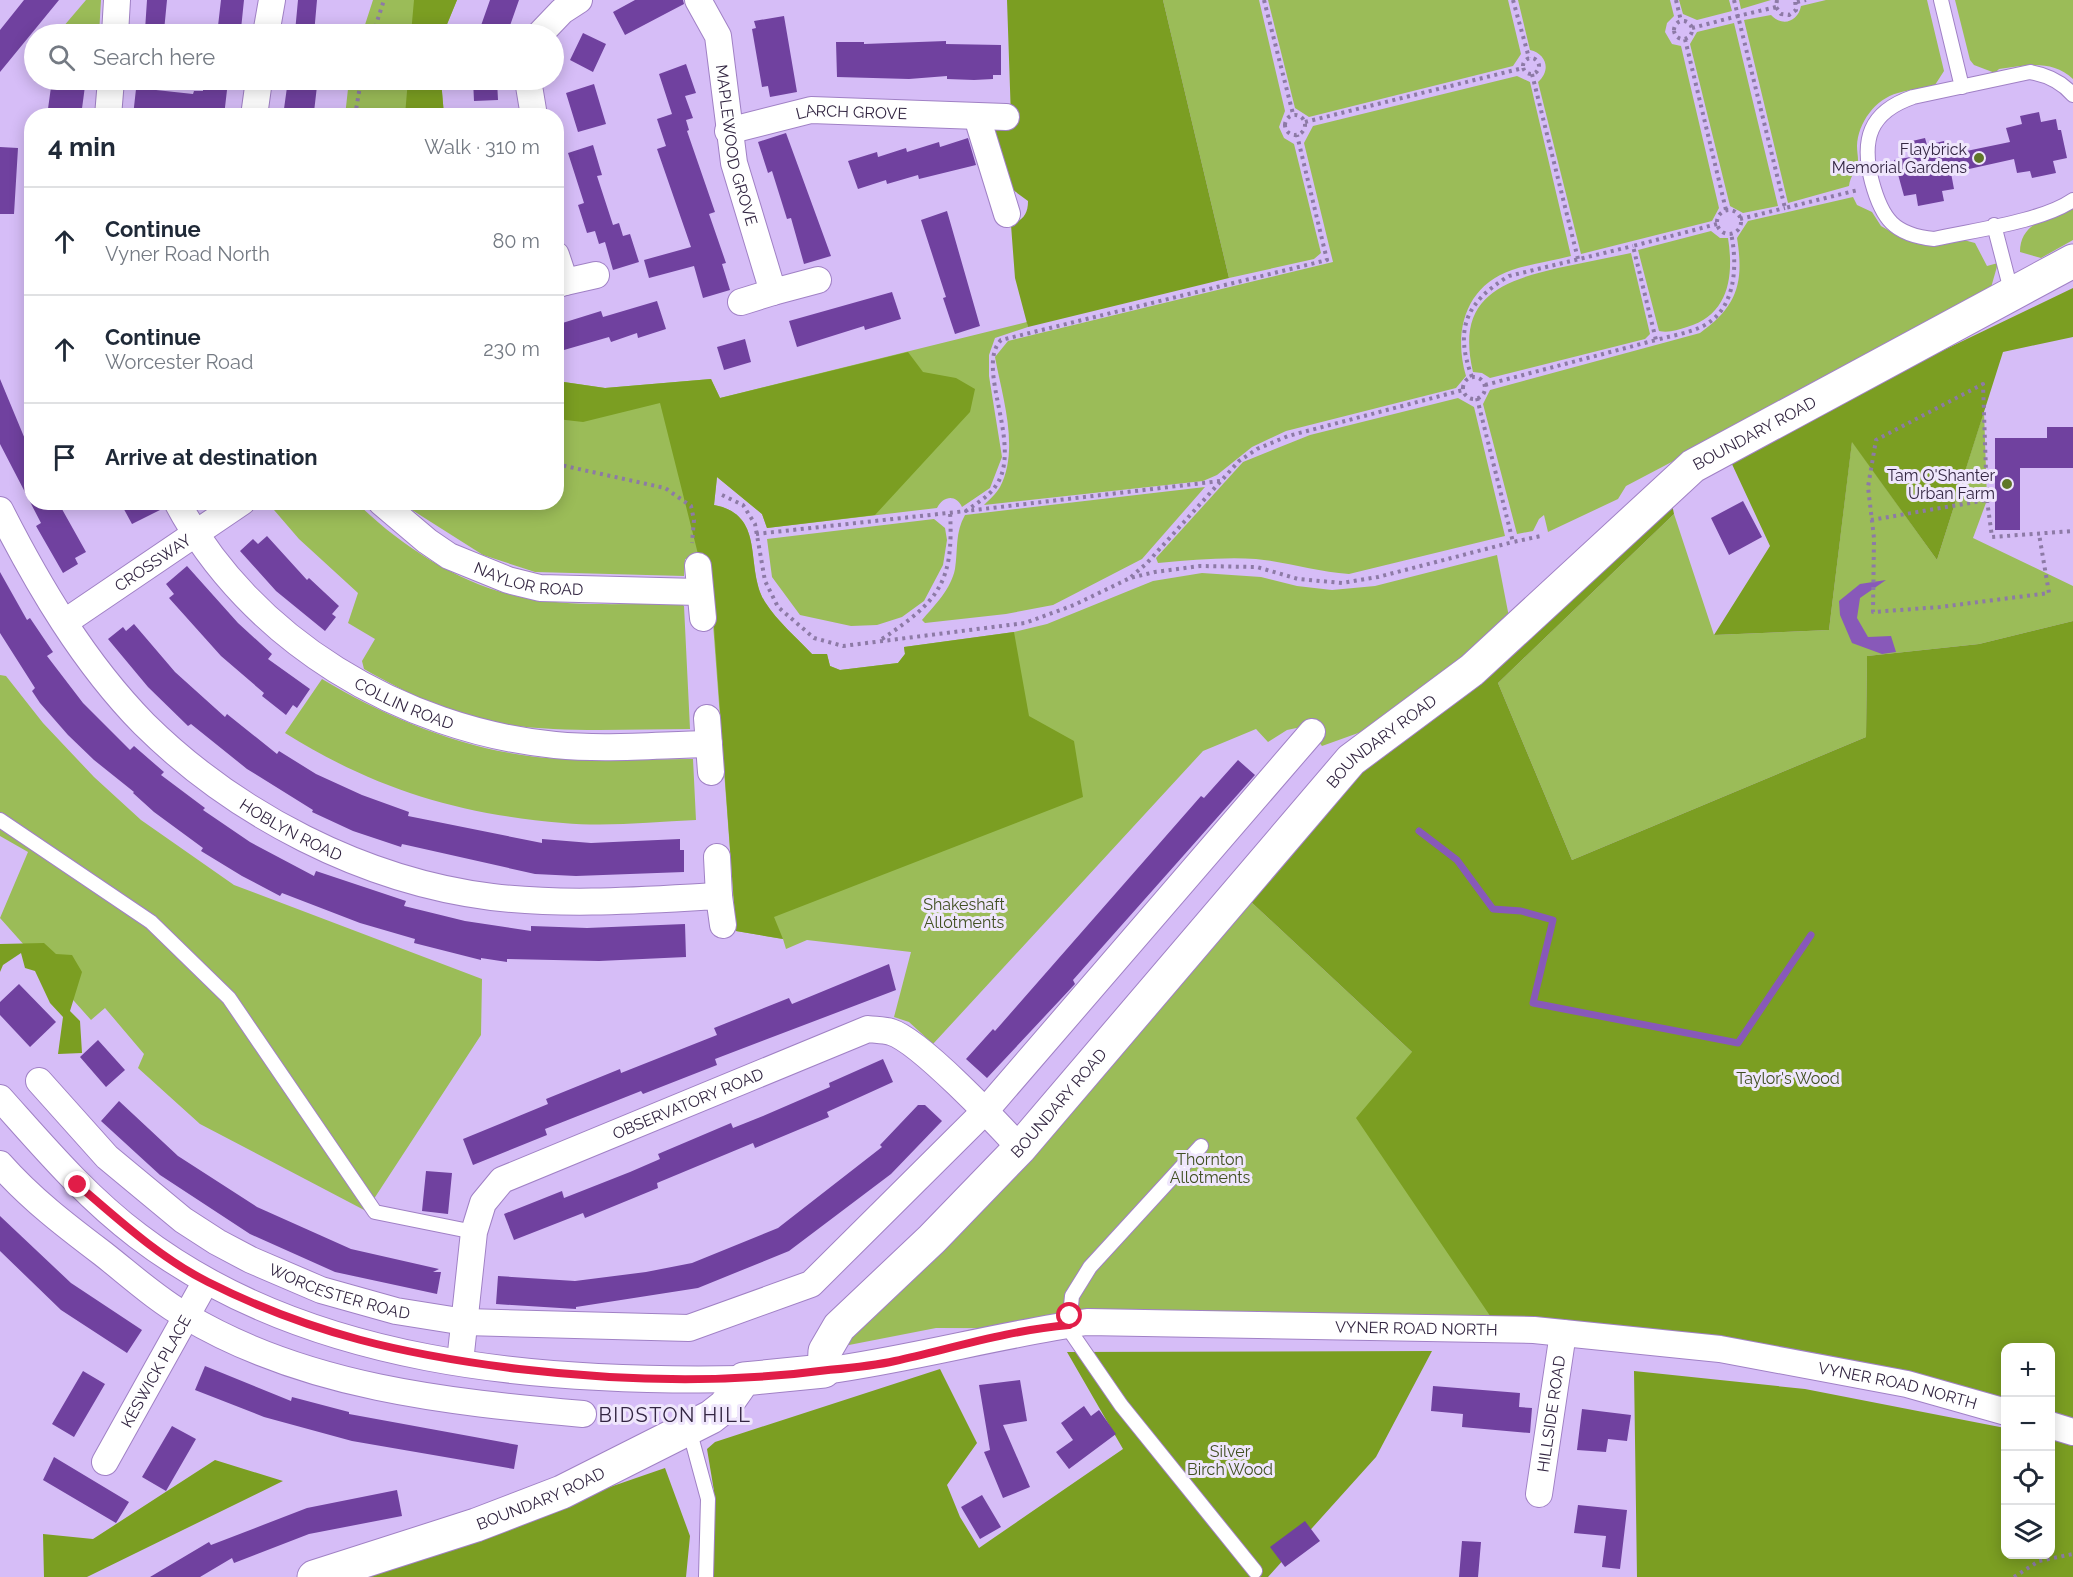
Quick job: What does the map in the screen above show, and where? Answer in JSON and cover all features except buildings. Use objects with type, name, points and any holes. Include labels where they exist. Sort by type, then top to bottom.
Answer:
[{"type":"main road","name":"BOUNDARY ROAD","points":[[824,1371],[825,1351],[839,1327],[932,1239],[1020,1148],[1351,760],[1472,670],[1693,466],[2073,261]]},
{"type":"main road","points":[[744,1379],[824,1371]]},
{"type":"main road","name":"BOUNDARY ROAD","points":[[314,1577],[476,1525],[562,1491],[689,1428],[726,1406],[744,1379]]},
{"type":"street","points":[[116,24],[117,0]]},
{"type":"street","points":[[268,24],[272,0]]},
{"type":"street","points":[[550,24],[562,11],[579,0]]},
{"type":"street","name":"MAPLEWOOD GROVE","points":[[698,0],[718,36],[728,131],[734,163],[774,292]]},
{"type":"street","points":[[109,108],[110,90]]},
{"type":"street","points":[[255,108],[258,90]]},
{"type":"street","points":[[530,90],[533,108]]},
{"type":"street","name":"LARCH GROVE","points":[[728,131],[811,110],[1006,117]]},
{"type":"street","points":[[977,117],[1007,214]]},
{"type":"street","points":[[564,283],[596,275]]},
{"type":"street","points":[[741,302],[818,280]]},
{"type":"street","name":"HOBLYN ROAD","points":[[0,510],[26,561],[65,622],[102,675],[144,723],[193,767],[262,814],[298,835],[351,859],[421,882],[494,897],[587,903],[719,896]]},
{"type":"street","name":"COLLIN ROAD","points":[[181,510],[194,535],[225,575],[282,631],[317,657],[398,705],[460,728],[555,745],[596,747],[709,744]]},
{"type":"street","name":"CROSSWAY","points":[[65,622],[230,510]]},
{"type":"street","name":"NAYLOR ROAD","points":[[390,510],[449,556],[508,580],[540,588],[699,592]]},
{"type":"street","points":[[698,566],[703,618]]},
{"type":"street","points":[[707,717],[711,772]]},
{"type":"street","points":[[986,1110],[1312,732]]},
{"type":"street","points":[[717,857],[723,926]]},
{"type":"street","name":"OBSERVATORY ROAD","points":[[460,1362],[474,1232],[483,1203],[502,1180],[868,1029],[893,1032],[915,1047],[986,1110],[1020,1148]]},
{"type":"street","name":"WORCESTER ROAD","points":[[39,1081],[107,1157],[183,1220],[217,1242],[321,1290],[396,1311],[465,1322],[689,1328],[811,1284],[986,1110]]},
{"type":"street","points":[[0,1098],[78,1185],[138,1236],[207,1281],[317,1328],[370,1345],[460,1362],[570,1375],[656,1381],[744,1379]]},
{"type":"street","points":[[0,1164],[28,1196],[185,1316],[283,1362],[392,1390],[458,1401],[583,1414]]},
{"type":"street","name":"KESWICK PLACE","points":[[105,1462],[185,1316],[207,1281]]},
{"type":"street","name":"VYNER ROAD NORTH","points":[[824,1371],[891,1362],[1034,1329],[1087,1322],[1534,1330],[1720,1349],[1907,1384],[2001,1411]]},
{"type":"street","name":"HILLSIDE ROAD","points":[[1539,1494],[1563,1333]]},
{"type":"street","points":[[2055,1427],[2073,1432]]},
{"type":"lane","points":[[1941,0],[1962,87]]},
{"type":"lane","points":[[2073,95],[2060,82],[2045,75],[2030,72],[1905,100],[1883,113],[1873,127],[1867,143],[1866,160],[1879,207],[1888,221],[1902,231],[1918,237],[1934,239],[1994,225],[2062,208],[2073,200]]},
{"type":"lane","points":[[1994,225],[2008,279],[2016,292]]},
{"type":"lane","points":[[0,819],[151,922],[229,998],[375,1212],[474,1232]]},
{"type":"lane","points":[[1202,1146],[1090,1267],[1072,1296],[1067,1325],[1121,1405],[1254,1570]]},
{"type":"lane","points":[[689,1428],[708,1499],[706,1577]]},
{"type":"path","points":[[376,24],[384,0]]},
{"type":"path","points":[[1264,0],[1293,114]]},
{"type":"path","points":[[1513,0],[1529,58]]},
{"type":"path","points":[[1676,0],[1681,21]]},
{"type":"path","points":[[1734,0],[1785,208]]},
{"type":"path","points":[[1777,0],[1776,7],[1781,14],[1789,15],[1796,10],[1796,1],[1806,0]]},
{"type":"path","points":[[1692,28],[1776,7]]},
{"type":"path","points":[[1681,21],[1688,22],[1692,28],[1691,34],[1686,39],[1678,38],[1674,32],[1676,25],[1681,21]]},
{"type":"path","points":[[1686,39],[1726,210]]},
{"type":"path","points":[[1522,68],[1524,61],[1529,58]]},
{"type":"path","points":[[1529,58],[1535,60],[1539,65],[1537,71],[1532,75]]},
{"type":"path","points":[[1305,123],[1522,68]]},
{"type":"path","points":[[1522,68],[1526,73],[1532,75]]},
{"type":"path","points":[[1532,75],[1578,259]]},
{"type":"path","points":[[356,108],[359,90]]},
{"type":"path","points":[[1293,114],[1300,116],[1305,123],[1304,131],[1297,135],[1289,134],[1284,127],[1286,119],[1293,114]]},
{"type":"path","points":[[966,511],[996,487],[1001,472],[1005,446],[992,357],[993,351],[1001,340],[1327,260],[1297,135]]},
{"type":"path","points":[[1740,219],[1873,186]]},
{"type":"path","points":[[1726,210],[1735,211],[1740,219],[1739,228],[1731,233],[1722,232],[1717,224],[1718,215],[1726,210]]},
{"type":"path","points":[[1472,377],[1464,356],[1464,332],[1478,299],[1509,276],[1717,224]]},
{"type":"path","points":[[1485,385],[1702,327],[1718,315],[1734,281],[1736,264],[1731,233]]},
{"type":"path","points":[[1633,246],[1656,340]]},
{"type":"path","points":[[1472,377],[1480,378],[1485,385],[1484,393],[1477,398],[1468,397],[1463,390],[1465,382],[1472,377]]},
{"type":"path","points":[[2039,534],[2049,592],[1940,607],[1873,612],[1874,538],[1868,487],[1876,440],[1983,384],[1987,500],[1992,537],[2073,531]]},
{"type":"path","points":[[722,495],[743,505],[755,524],[765,581],[778,607],[814,638],[843,646],[1025,623],[1074,605],[1130,578],[1147,563],[1220,481],[1239,462],[1257,449],[1288,436],[1463,390]]},
{"type":"path","points":[[1477,398],[1513,542]]},
{"type":"path","points":[[564,466],[665,488],[691,506],[694,520],[691,553],[698,566]]},
{"type":"path","points":[[756,534],[1220,481]]},
{"type":"path","points":[[1871,520],[1987,500]]},
{"type":"path","points":[[880,640],[914,618],[935,596],[951,561],[950,512]]},
{"type":"path","points":[[1130,578],[1200,566],[1257,567],[1298,579],[1342,583],[1378,577],[1541,536]]},
{"type":"path","points":[[2014,1577],[2039,1561],[2073,1554]]},
{"type":"green space","points":[[86,0],[101,0],[100,24],[66,24]]},
{"type":"green space","points":[[373,0],[457,0],[447,24],[365,24]]},
{"type":"green space","points":[[414,0],[457,0],[447,24],[412,24]]},
{"type":"green space","points":[[1007,0],[1163,0],[1229,278],[1028,327],[1015,278],[1011,225],[1024,216],[1028,201],[1005,184],[990,142],[995,131],[1011,118]]},
{"type":"green space","points":[[1163,0],[1259,0],[1285,111],[1279,127],[1284,138],[1294,144],[1321,253],[1314,259],[1229,278]]},
{"type":"green space","points":[[1268,0],[1508,0],[1521,54],[1513,66],[1309,117],[1295,108]]},
{"type":"green space","points":[[1518,0],[1670,0],[1674,16],[1667,23],[1665,32],[1672,44],[1681,46],[1719,208],[1712,221],[1581,254],[1538,82],[1545,73],[1545,63],[1540,55],[1530,50]]},
{"type":"green space","points":[[1679,0],[1729,0],[1732,11],[1697,20],[1683,14]]},
{"type":"green space","points":[[1739,0],[1771,0],[1741,9]]},
{"type":"green space","points":[[1826,0],[1927,0],[1944,71],[1935,85],[1890,96],[1869,113],[1858,137],[1858,163],[1849,186],[1788,203],[1744,20],[1771,15],[1785,22],[1797,16],[1801,6]]},
{"type":"green space","points":[[1955,0],[2073,0],[2073,79],[2056,68],[2047,66],[2019,66],[1999,69],[1995,73],[1974,65],[1970,60]]},
{"type":"green space","points":[[1734,23],[1778,206],[1743,213],[1730,206],[1690,44],[1697,32]]},
{"type":"green space","points":[[1517,76],[1530,82],[1571,256],[1512,270],[1496,277],[1483,287],[1466,312],[1461,343],[1466,376],[1456,388],[1286,431],[1252,447],[1217,475],[1203,481],[984,505],[1000,487],[1009,456],[1008,422],[995,357],[1008,341],[1333,262],[1304,143],[1313,126]]},
{"type":"green space","points":[[348,90],[442,90],[443,108],[346,108]]},
{"type":"green space","points":[[407,90],[442,90],[443,108],[406,108]]},
{"type":"green space","points":[[1853,197],[1857,205],[1872,212],[1881,226],[1900,237],[1928,246],[1960,239],[1975,243],[1987,266],[1998,263],[1990,291],[1981,299],[1626,486],[1618,499],[1548,532],[1544,515],[1539,519],[1533,531],[1517,534],[1483,404],[1490,390],[1700,333],[1723,313],[1735,292],[1740,268],[1737,238],[1748,221]]},
{"type":"green space","points":[[2073,209],[2073,240],[2041,258],[2020,252],[2021,242],[2030,228]]},
{"type":"green space","points":[[1711,231],[1720,238],[1728,238],[1730,252],[1729,280],[1720,304],[1701,321],[1676,330],[1659,331],[1638,250]]},
{"type":"green space","points":[[1631,253],[1650,334],[1645,339],[1490,378],[1482,373],[1473,372],[1469,347],[1471,327],[1476,311],[1486,298],[1500,288],[1536,274]]},
{"type":"green space","points":[[2073,288],[2073,337],[2003,352],[1937,560],[1852,442],[1829,630],[1714,635],[1770,546],[1731,462],[1821,409]]},
{"type":"green space","name":"Shakeshaft Allotments","points":[[1027,322],[1028,327],[995,338],[989,355],[989,376],[1002,457],[990,488],[962,507],[956,500],[950,498],[943,501],[937,508],[767,528],[762,514],[717,477],[714,505],[731,511],[741,519],[748,531],[759,588],[765,602],[781,623],[812,654],[827,654],[830,666],[840,670],[898,663],[905,654],[904,647],[1014,632],[1047,624],[1153,581],[1202,573],[1261,577],[1297,586],[1332,590],[1375,586],[1497,555],[1509,617],[1449,669],[1361,732],[1322,746],[1306,726],[1287,730],[1268,742],[1256,729],[1203,751],[933,1044],[909,1022],[894,1017],[911,952],[807,940],[786,949],[783,939],[736,931],[708,557],[685,559],[684,576],[535,572],[483,555],[412,510],[564,510],[564,382],[605,388],[711,379],[720,398]]},
{"type":"green space","points":[[908,352],[923,372],[956,378],[975,389],[970,412],[875,515],[767,528],[762,514],[717,477],[714,505],[731,511],[741,519],[748,531],[759,588],[770,609],[812,654],[827,654],[830,666],[840,670],[898,663],[905,654],[904,647],[1014,632],[1029,716],[1074,741],[1083,797],[774,917],[783,939],[736,931],[709,558],[699,558],[660,403],[583,422],[564,420],[564,382],[605,388],[711,379],[720,398]]},
{"type":"green space","points":[[1458,398],[1474,407],[1505,536],[1349,574],[1256,559],[1158,563],[1156,558],[1243,462],[1310,435]]},
{"type":"green space","points":[[1984,411],[1987,500],[1973,538],[2073,586],[2073,621],[1979,644],[1867,656],[1866,737],[1572,860],[1498,683],[1674,514],[1714,635],[1829,630],[1852,441],[1937,560]]},
{"type":"green space","points":[[1205,487],[1142,559],[1053,605],[1006,614],[925,623],[922,620],[942,596],[953,576],[958,535],[965,515]]},
{"type":"green space","name":"Taylor's Wood","points":[[1671,499],[1674,514],[1498,683],[1572,860],[1866,737],[1867,656],[1979,644],[2073,621],[2073,1432],[2055,1426],[2055,1343],[2001,1343],[2001,1411],[1907,1384],[1499,1329],[1356,1118],[1412,1052],[1249,900],[1353,773]]},
{"type":"green space","points":[[274,510],[364,510],[394,535],[436,564],[482,586],[506,594],[568,603],[682,604],[684,606],[690,729],[576,730],[508,725],[470,717],[415,696],[364,669],[362,661],[375,639],[348,623],[358,593],[299,539]]},
{"type":"green space","points":[[934,519],[945,528],[947,540],[943,565],[924,601],[902,617],[877,625],[851,626],[800,615],[772,577],[767,539]]},
{"type":"green space","points":[[0,675],[6,676],[43,723],[94,777],[141,820],[234,885],[482,979],[481,1035],[366,1211],[200,1124],[138,1068],[144,1054],[105,1008],[91,1020],[0,918],[28,852],[0,836]]},
{"type":"green space","points":[[322,679],[408,722],[469,744],[500,751],[564,759],[693,759],[696,820],[596,824],[524,819],[452,805],[385,784],[318,753],[285,733]]},
{"type":"green space","name":"Thornton Allotments","points":[[1249,900],[1412,1052],[1499,1329],[936,1328],[849,1345],[839,1327]]},
{"type":"green space","points":[[44,943],[56,954],[72,955],[82,972],[70,1011],[80,1021],[82,1053],[58,1054],[63,1017],[50,1003],[35,971],[25,968],[21,953],[3,965],[0,972],[0,944]]},
{"type":"green space","name":"Silver Birch Wood","points":[[1432,1351],[1376,1457],[1268,1577],[711,1577],[714,1491],[707,1449],[715,1442],[940,1369],[977,1443],[947,1485],[960,1517],[979,1548],[1123,1449],[1067,1352]]},
{"type":"green space","points":[[1634,1371],[1805,1389],[2001,1427],[2001,1559],[2055,1559],[2055,1437],[2073,1441],[2073,1577],[1637,1577]]},
{"type":"green space","points":[[215,1460],[283,1481],[87,1577],[44,1577],[43,1534],[93,1539]]},
{"type":"green space","points":[[665,1468],[690,1536],[686,1577],[349,1577]]},
{"type":"shaded area","points":[[1886,580],[1860,598],[1857,618],[1868,637],[1891,636],[1896,652],[1882,654],[1852,643],[1840,615],[1839,601],[1860,584]]},
{"type":"waterway","points":[[1419,831],[1457,860],[1493,909],[1521,911],[1553,920],[1533,1003],[1738,1043],[1811,935]]},
{"type":"place","name":"Flaybrick Memorial Gardens","points":[[1979,158]]},
{"type":"place","name":"Tam O'Shanter Urban Farm","points":[[2007,484]]},
{"type":"district","name":"BIDSTON HILL","points":[[675,1415]]},
{"type":"route","points":[[78,1185],[138,1236],[207,1281],[296,1321],[370,1345],[460,1362],[570,1375],[656,1381],[744,1379],[891,1362],[1034,1329],[1069,1325],[1070,1316]]}]
